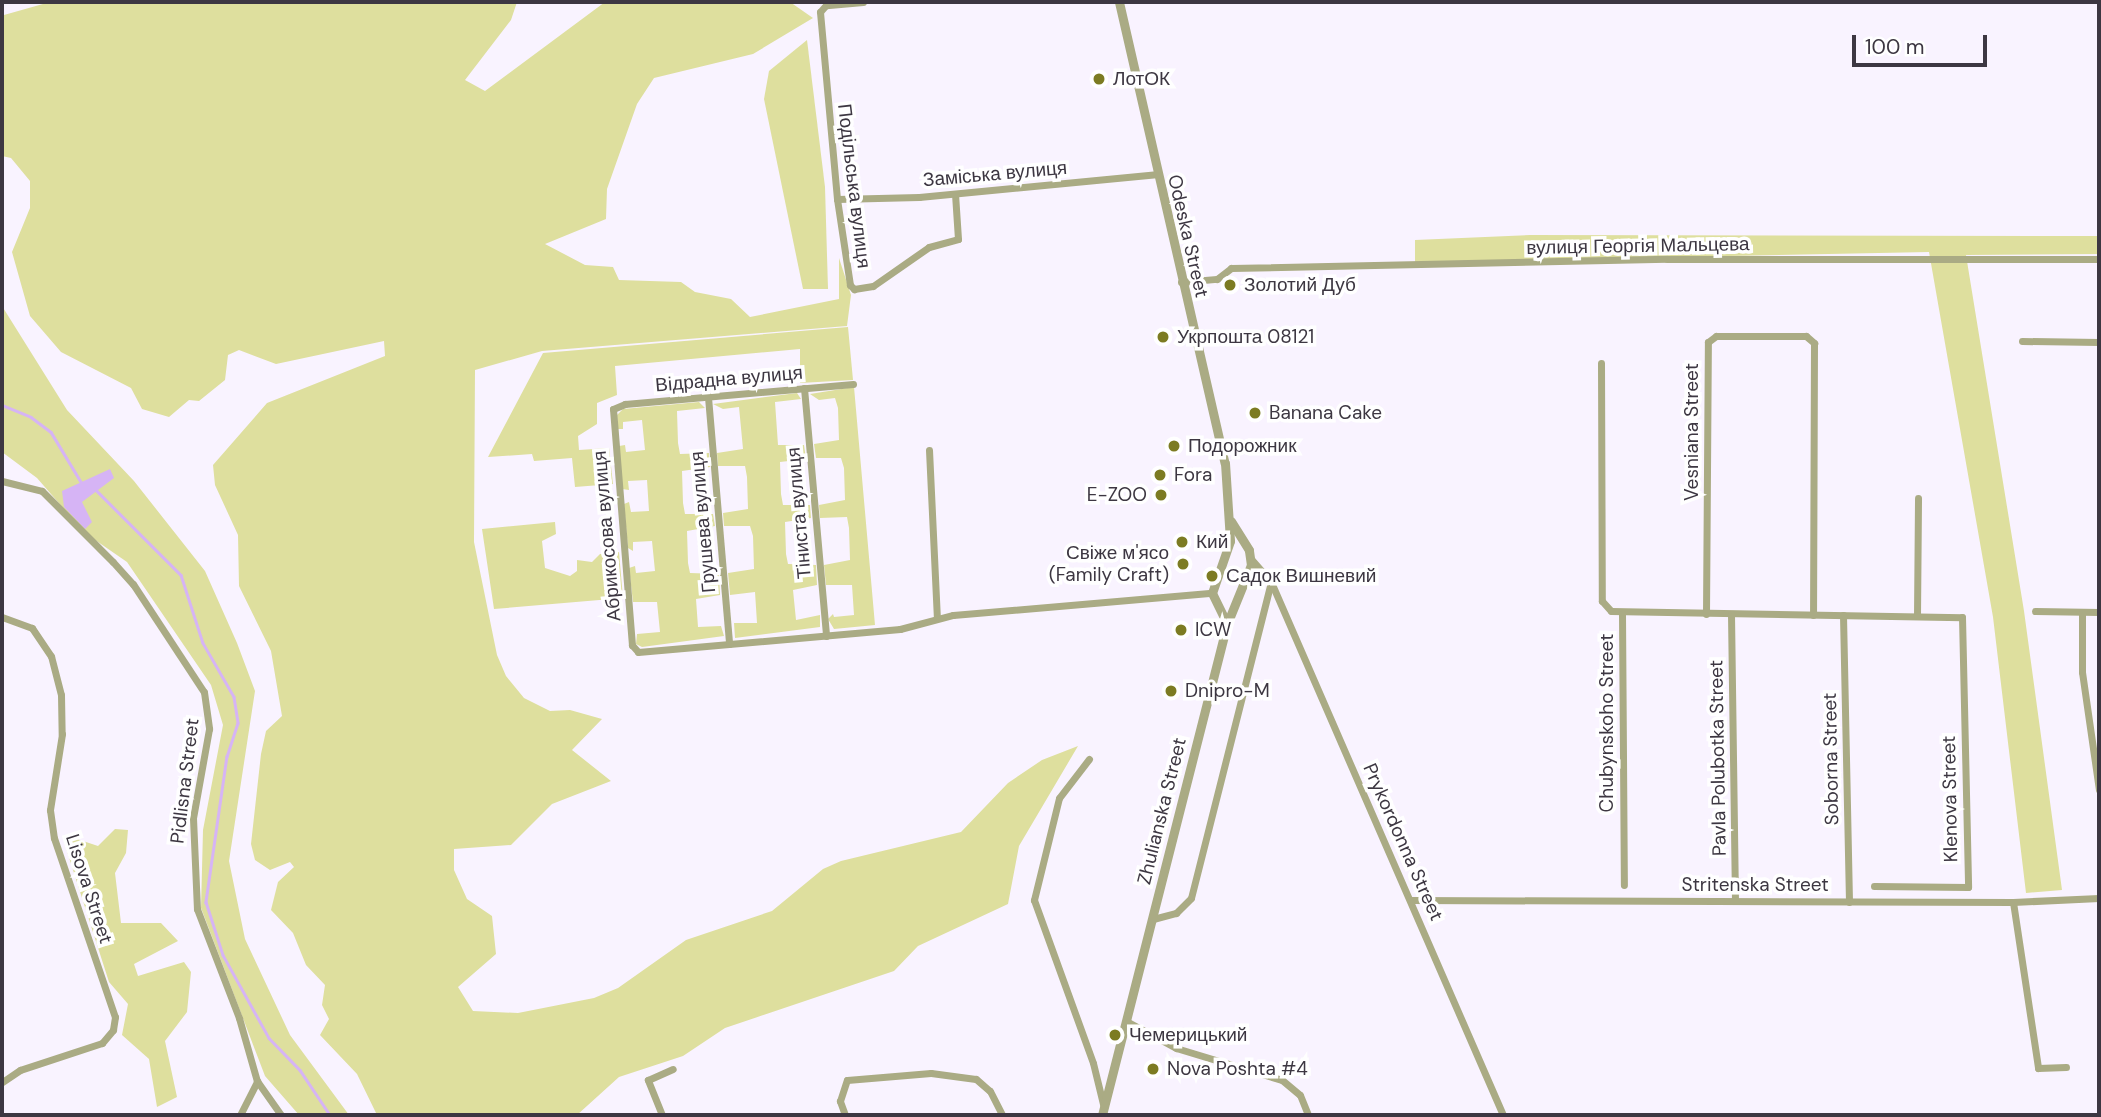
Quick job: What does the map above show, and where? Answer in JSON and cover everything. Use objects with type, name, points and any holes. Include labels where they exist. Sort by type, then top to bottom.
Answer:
[{"type":"street","name":"Подільська вулиця","points":[[863,2],[826,5],[820,12],[837,199],[850,285],[855,289],[873,286],[929,247],[958,239],[956,194]]},
{"type":"street","name":"Odeska Street","points":[[1119,2],[1228,490],[1229,519]]},
{"type":"street","name":"Заміська вулиця","points":[[837,199],[956,194],[1156,174]]},
{"type":"street","name":"вулиця Георгія Мальцева","points":[[1181,282],[1217,279],[1231,268],[1667,259],[2099,259]]},
{"type":"street","name":"Vesniana Street","points":[[1706,614],[1708,342],[1716,336],[1807,336],[1814,343],[1813,615]]},
{"type":"street","points":[[2022,341],[2099,342]]},
{"type":"street","name":"Chubynskoho Street","points":[[1601,363],[1602,601],[1611,611],[1622,614],[1624,884]]},
{"type":"street","name":"Відрадна вулиця","points":[[611,414],[625,404],[853,384]]},
{"type":"street","name":"Тіниста вулиця","points":[[804,388],[826,636]]},
{"type":"street","name":"Грушева вулиця","points":[[708,397],[729,644]]},
{"type":"street","name":"Абрикосова вулиця","points":[[611,414],[632,645],[638,652],[729,644]]},
{"type":"street","points":[[929,450],[937,617]]},
{"type":"street","name":"Pidlisna Street","points":[[2,481],[42,491],[126,577],[204,692],[209,729],[193,818],[193,879],[197,909],[239,1018],[257,1081],[281,1115]]},
{"type":"street","points":[[1622,614],[1917,616],[1918,499]]},
{"type":"street","points":[[1229,519],[1246,545],[1252,560]]},
{"type":"street","points":[[1227,624],[1213,596],[1229,549],[1229,519]]},
{"type":"street","points":[[1229,549],[1246,545]]},
{"type":"street","name":"Prykordonna Street","points":[[1252,560],[1271,582],[1503,1115]]},
{"type":"street","name":"Zhulianska Street","points":[[1104,1114],[1227,624],[1252,560]]},
{"type":"street","points":[[1153,919],[1176,913],[1191,898],[1271,582]]},
{"type":"street","points":[[729,644],[900,629],[937,617],[1213,596],[1223,604],[1235,600]]},
{"type":"street","points":[[2035,611],[2099,612]]},
{"type":"street","points":[[2082,612],[2082,672],[2099,790]]},
{"type":"street","name":"Pavla Polubotka Street","points":[[1731,614],[1735,901]]},
{"type":"street","name":"Soborna Street","points":[[1843,615],[1849,902]]},
{"type":"street","name":"Klenova Street","points":[[1874,886],[1968,887],[1962,617],[1917,616]]},
{"type":"street","name":"Lisova Street","points":[[2,617],[33,628],[51,656],[61,695],[62,734],[50,810],[54,838],[114,1017],[113,1030],[102,1043],[20,1070],[2,1082]]},
{"type":"street","points":[[1089,759],[1059,798],[1034,900],[1093,1063],[1104,1114]]},
{"type":"street","name":"Stritenska Street","points":[[1411,900],[2013,902],[2099,898]]},
{"type":"street","points":[[2013,902],[2038,1068],[2066,1067]]},
{"type":"street","points":[[1129,1022],[1176,1048],[1282,1080],[1300,1095],[1308,1115]]},
{"type":"street","points":[[662,1115],[648,1080],[673,1069]]},
{"type":"street","points":[[845,1115],[840,1101],[847,1080],[931,1073],[976,1079],[990,1091],[1002,1115]]},
{"type":"street","points":[[240,1115],[257,1081]]},
{"type":"green space","points":[[50,2],[517,2],[511,20],[465,80],[485,91],[605,2],[790,2],[813,18],[753,54],[654,78],[637,104],[607,189],[606,219],[545,244],[585,265],[613,267],[619,280],[681,282],[695,292],[731,299],[750,317],[839,299],[839,258],[851,295],[847,326],[542,351],[475,370],[474,542],[497,655],[506,676],[524,698],[550,711],[570,710],[602,719],[572,750],[611,781],[552,804],[511,845],[454,849],[454,870],[467,899],[492,916],[496,954],[458,987],[473,1011],[518,1013],[594,998],[618,988],[686,940],[772,911],[823,869],[841,861],[961,832],[1008,783],[1042,760],[1078,746],[1019,846],[1008,904],[918,946],[894,971],[725,1028],[683,1056],[619,1077],[577,1115],[377,1115],[357,1074],[320,1035],[329,1019],[322,1005],[325,985],[306,965],[293,933],[271,910],[278,882],[294,867],[290,862],[270,870],[255,860],[251,844],[261,754],[266,731],[282,716],[271,651],[239,586],[238,535],[215,485],[213,465],[267,403],[385,356],[384,341],[276,364],[239,350],[228,355],[225,380],[199,401],[189,400],[169,417],[142,409],[131,388],[61,352],[30,316],[12,252],[30,208],[30,181],[11,158],[2,156],[2,5],[4,15]]},
{"type":"green space","points":[[807,40],[825,187],[828,289],[803,289],[764,99],[769,71]]},
{"type":"green space","points":[[1530,235],[2099,236],[2099,254],[1966,255],[2024,611],[2062,890],[2026,893],[1993,617],[1929,252],[1415,262],[1415,240]]},
{"type":"green space","points":[[2,306],[67,410],[134,481],[205,571],[237,643],[255,691],[229,861],[245,939],[290,1035],[349,1115],[299,1115],[265,1076],[201,908],[203,830],[223,725],[211,685],[127,562],[85,533],[37,478],[2,452]]},
{"type":"green space","points":[[848,327],[853,380],[800,383],[800,349],[615,366],[617,395],[597,403],[597,424],[578,436],[579,450],[609,448],[613,484],[575,487],[572,458],[534,461],[532,454],[488,457],[543,353]]},
{"type":"green space","points":[[854,387],[875,625],[834,629],[828,619],[833,614],[834,617],[854,615],[852,585],[826,585],[824,565],[850,560],[849,528],[847,517],[820,518],[819,505],[845,500],[844,468],[841,458],[816,458],[814,444],[839,440],[838,408],[835,398],[819,400],[810,394]]},
{"type":"green space","points":[[797,393],[801,399],[775,402],[778,445],[804,445],[806,459],[780,462],[781,494],[783,505],[810,505],[811,518],[785,522],[786,554],[788,564],[816,565],[817,585],[793,590],[796,620],[820,615],[820,627],[735,638],[734,623],[757,623],[755,592],[730,595],[728,573],[754,569],[753,536],[750,526],[724,526],[723,513],[748,509],[747,477],[745,466],[718,466],[717,453],[743,449],[739,407],[723,409],[713,404]]},
{"type":"green space","points":[[699,402],[705,408],[677,411],[678,443],[680,454],[709,453],[710,467],[682,471],[683,503],[685,514],[713,514],[715,526],[687,531],[688,563],[690,573],[719,574],[720,595],[696,599],[698,627],[721,626],[724,636],[642,647],[636,644],[637,634],[660,632],[657,602],[633,602],[629,568],[635,566],[636,573],[655,571],[652,541],[633,542],[633,551],[628,548],[624,504],[629,502],[631,512],[649,511],[647,480],[628,481],[629,490],[622,489],[619,446],[625,445],[626,452],[645,450],[642,420],[623,422],[623,429],[618,429],[617,415],[623,409]]},
{"type":"green space","points":[[555,522],[556,534],[542,541],[545,568],[570,576],[577,571],[577,560],[592,562],[600,554],[619,552],[623,598],[494,609],[482,529]]},
{"type":"green space","points":[[115,829],[128,830],[126,853],[115,873],[121,923],[161,923],[178,941],[134,964],[138,976],[184,962],[191,972],[187,1012],[165,1041],[177,1097],[157,1107],[149,1059],[122,1035],[128,1004],[109,982],[65,845],[74,838],[98,846]]},
{"type":"shaded area","points":[[110,469],[114,478],[82,502],[92,522],[85,529],[64,507],[62,491]]},
{"type":"waterway","points":[[2,405],[31,417],[51,432],[81,482]]},
{"type":"waterway","points":[[96,490],[181,575],[203,643],[234,697],[238,723],[227,756],[206,902],[223,955],[269,1038],[300,1070],[330,1115]]},
{"type":"place","name":"ЛотОК","points":[[1099,79]]},
{"type":"place","name":"Золотий Дуб","points":[[1230,285]]},
{"type":"place","name":"Укрпошта 08121","points":[[1163,337]]},
{"type":"place","name":"Banana Cake","points":[[1255,413]]},
{"type":"place","name":"Подорожник","points":[[1174,446]]},
{"type":"place","name":"Fora","points":[[1160,475]]},
{"type":"place","name":"E-ZOO","points":[[1161,495]]},
{"type":"place","name":"Кий","points":[[1182,542]]},
{"type":"place","name":"Свіже м'ясо (Family Craft)","points":[[1183,564]]},
{"type":"place","name":"Садок Вишневий","points":[[1212,576]]},
{"type":"place","name":"ICW","points":[[1181,630]]},
{"type":"place","name":"Dnipro-M","points":[[1171,691]]},
{"type":"place","name":"Чемерицький","points":[[1115,1035]]},
{"type":"place","name":"Nova Poshta #4","points":[[1153,1069]]}]
